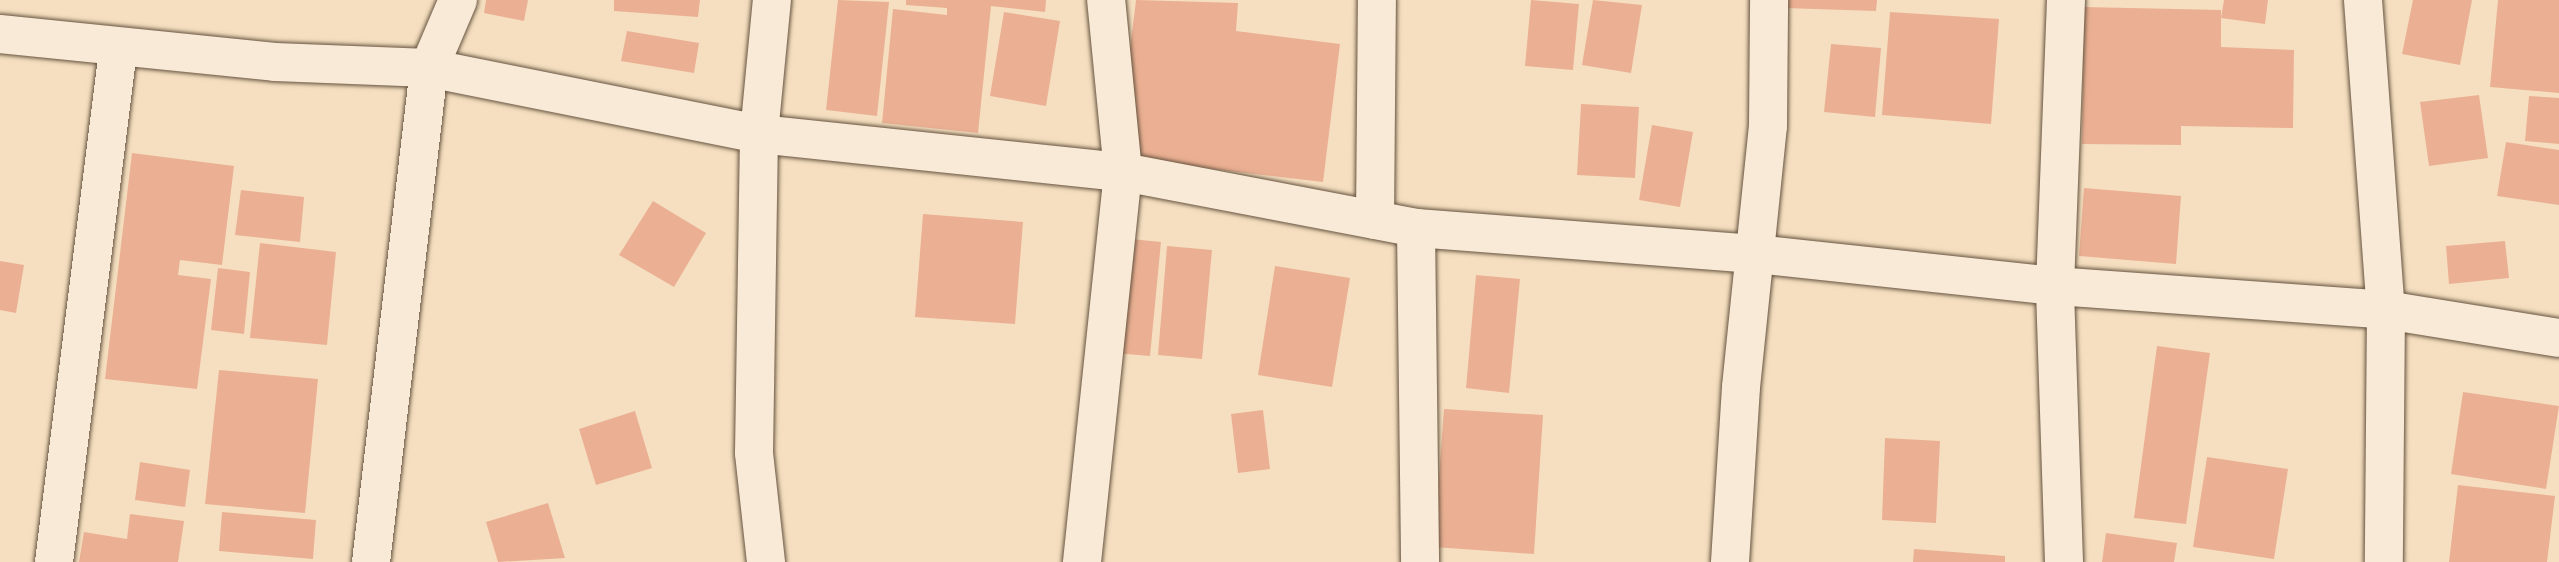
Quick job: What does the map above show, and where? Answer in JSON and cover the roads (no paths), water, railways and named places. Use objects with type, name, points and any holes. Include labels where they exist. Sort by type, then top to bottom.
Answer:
[{"type":"street","points":[[371,562],[429,68],[457,0]]},
{"type":"street","points":[[766,562],[754,453],[759,134],[772,0]]},
{"type":"street","points":[[1082,562],[1123,172],[1106,0]]},
{"type":"street","points":[[1375,220],[1377,0]]},
{"type":"street","points":[[1730,562],[1741,387],[1768,126],[1769,0]]},
{"type":"street","points":[[2064,562],[2055,286],[2066,0]]},
{"type":"street","points":[[2363,0],[2386,310],[2384,562]]},
{"type":"street","points":[[0,34],[118,50],[429,68],[759,134],[1123,172],[1416,228],[1755,254],[2055,286],[2386,310],[2559,338]]},
{"type":"street","points":[[54,562],[118,50]]},
{"type":"street","points":[[1416,228],[1420,562]]}]
